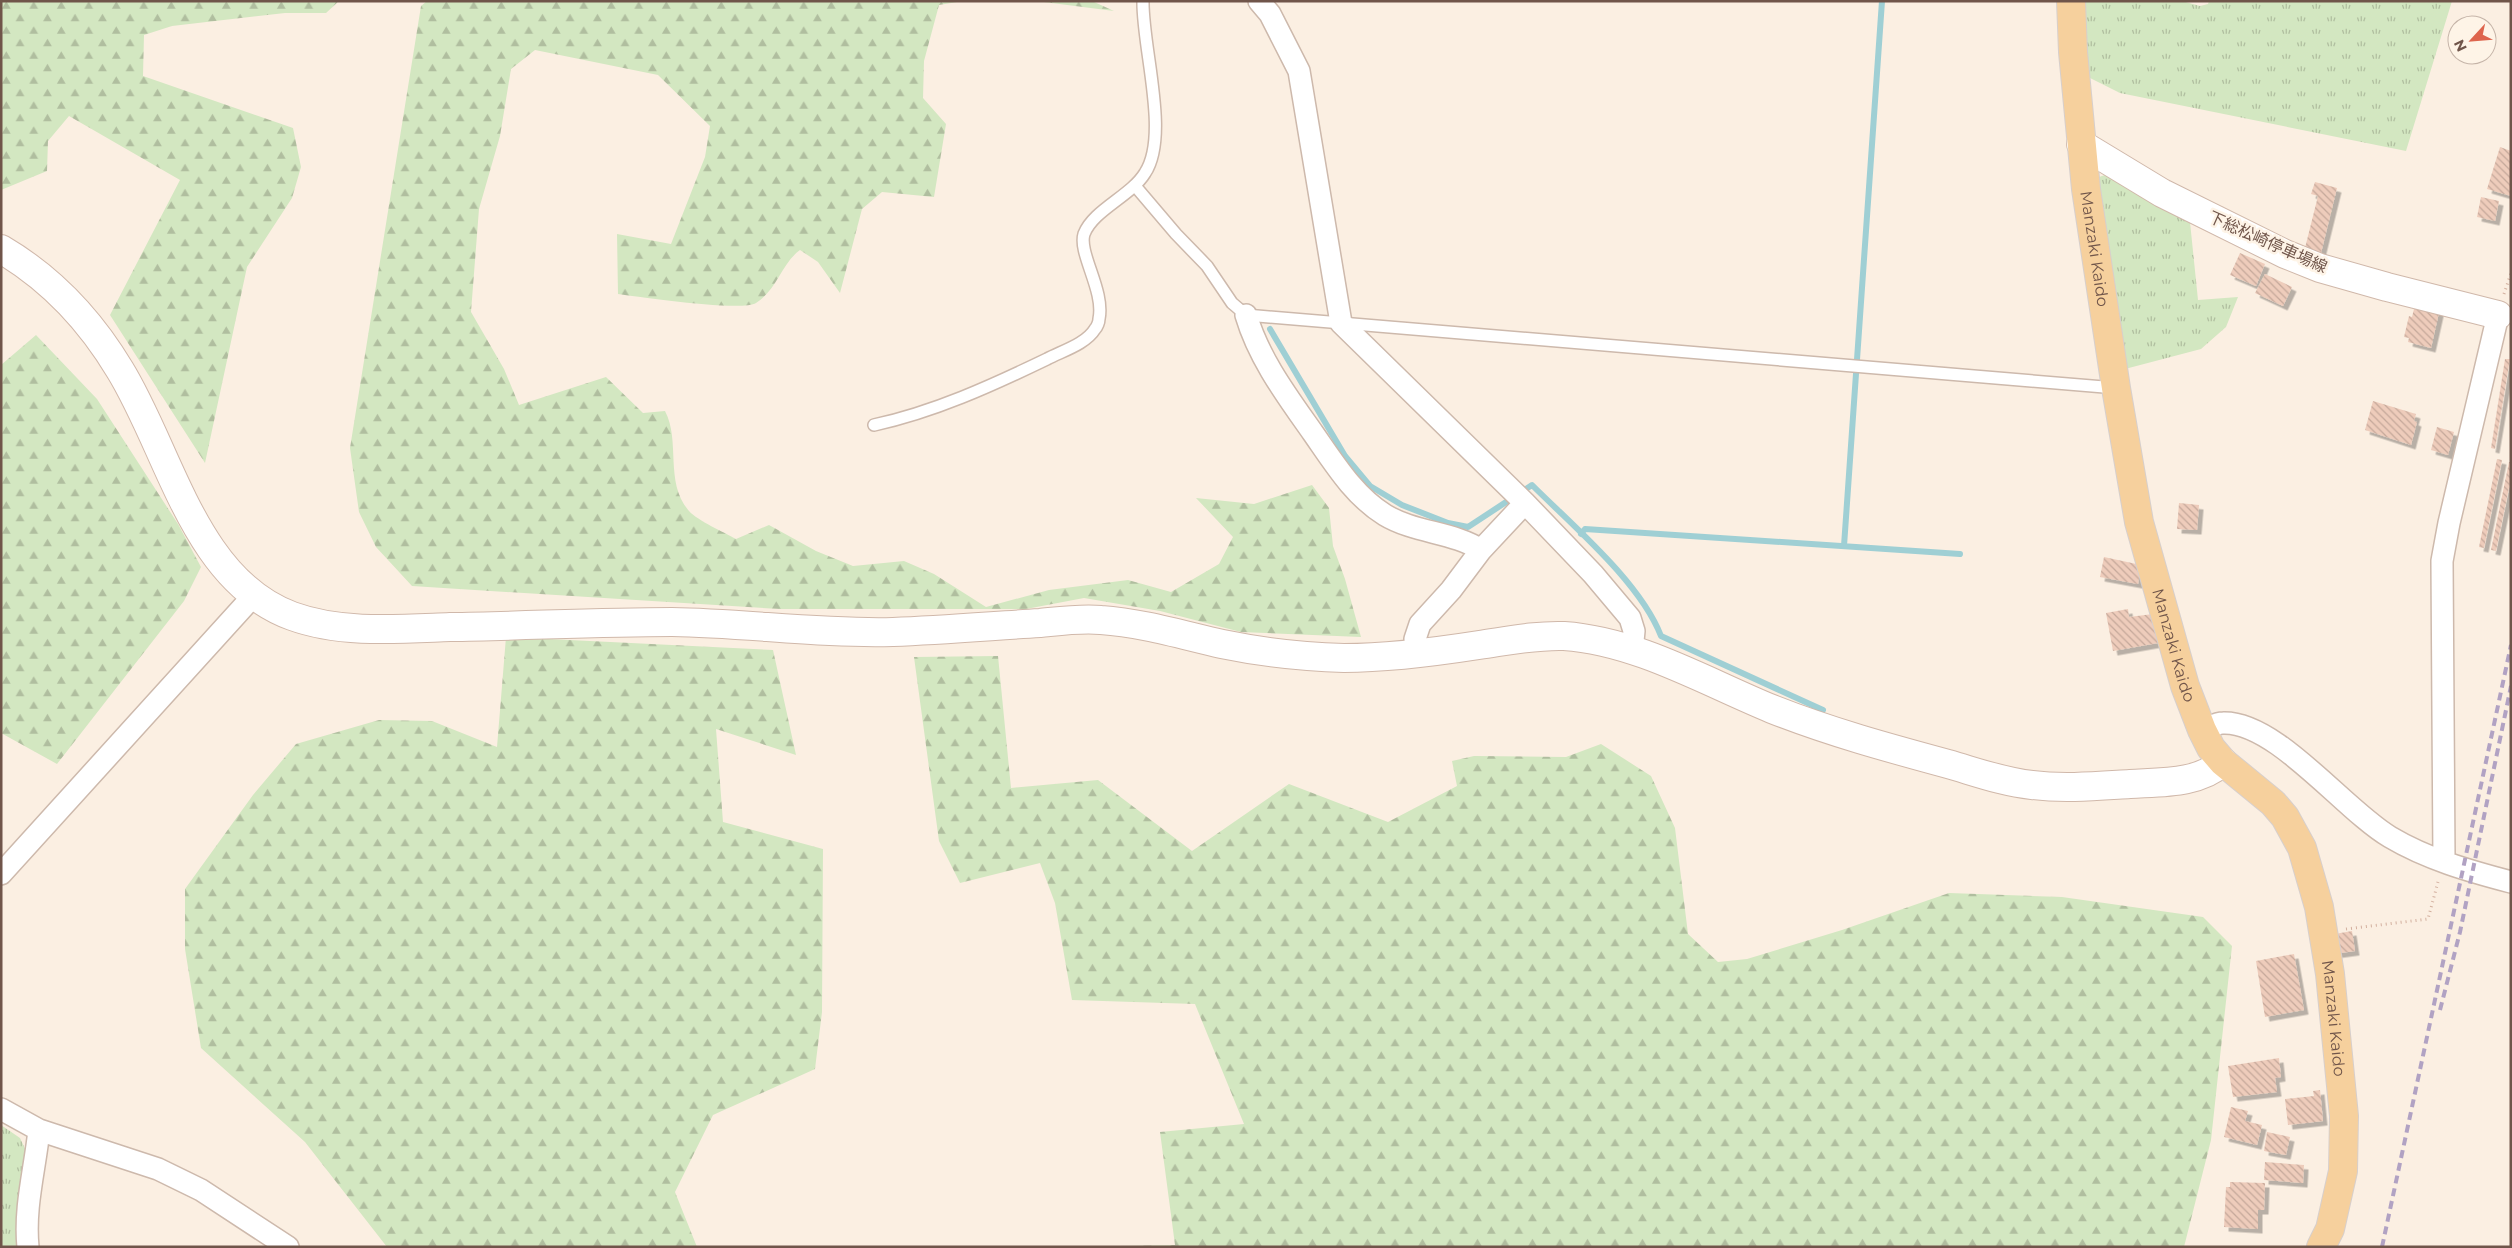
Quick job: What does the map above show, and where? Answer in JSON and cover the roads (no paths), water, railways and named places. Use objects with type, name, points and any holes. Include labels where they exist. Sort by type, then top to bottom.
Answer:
[{"type":"main road","name":"Manzaki Kaido","points":[[2071,1],[2073,52],[2081,144],[2116,388],[2139,522],[2185,686],[2202,730],[2211,748],[2223,762],[2272,803],[2285,817],[2302,848],[2318,907],[2331,984],[2344,1116],[2343,1171],[2332,1221],[2321,1247]]},
{"type":"street","points":[[1259,1],[1270,14],[1298,71],[1341,323],[1525,503],[1593,574],[1630,618],[1634,631],[1632,651]]},
{"type":"street","name":"下総松崎停車場線","points":[[2081,144],[2162,193],[2286,254],[2320,268],[2498,315]]},
{"type":"street","points":[[1,248],[41,276],[66,297],[84,318],[120,369],[142,410],[200,534],[226,570],[254,596],[290,615],[324,624],[381,629],[675,622],[801,631],[889,632],[1096,619],[1157,628],[1228,645],[1288,654],[1338,658],[1419,653],[1520,639],[1562,636],[1598,641],[1632,651],[1778,711],[1872,744],[2006,781],[2035,786],[2077,787],[2154,783],[2198,778],[2210,773],[2223,762]]},
{"type":"street","points":[[1246,315],[1264,359],[1280,386],[1341,473],[1369,504],[1386,516],[1409,526],[1470,543],[1481,550]]},
{"type":"street","points":[[2444,861],[2442,561],[2448,523],[2498,315]]},
{"type":"street","points":[[1419,653],[1415,639],[1420,624],[1452,590],[1481,550],[1525,503]]},
{"type":"street","points":[[1,874],[254,596]]},
{"type":"street","points":[[2202,730],[2221,723],[2231,724],[2266,738],[2292,753],[2375,827],[2404,845],[2444,861],[2511,882]]},
{"type":"street","points":[[1,1109],[39,1130],[158,1169],[202,1190],[288,1247]]},
{"type":"street","points":[[28,1247],[26,1231],[28,1197],[39,1130]]},
{"type":"lane","points":[[874,425],[982,390],[1072,347],[1096,329],[1100,303],[1083,239],[1093,220],[1136,187],[1147,171],[1152,155],[1155,119],[1143,25],[1144,1]]},
{"type":"lane","points":[[1136,187],[1176,234],[1207,266],[1232,303],[1246,315],[2116,388]]},
{"type":"waterway","points":[[1844,546],[1882,1]]},
{"type":"waterway","points":[[1270,329],[1345,456],[1370,486],[1402,505],[1448,523],[1468,527],[1532,485],[1622,575],[1638,595],[1661,636],[1823,710]]},
{"type":"waterway","points":[[1581,534],[1585,529],[1960,554]]},
{"type":"railway","points":[[2382,1247],[2511,645]]},
{"type":"railway","points":[[2440,1010],[2460,932],[2511,686]]}]
